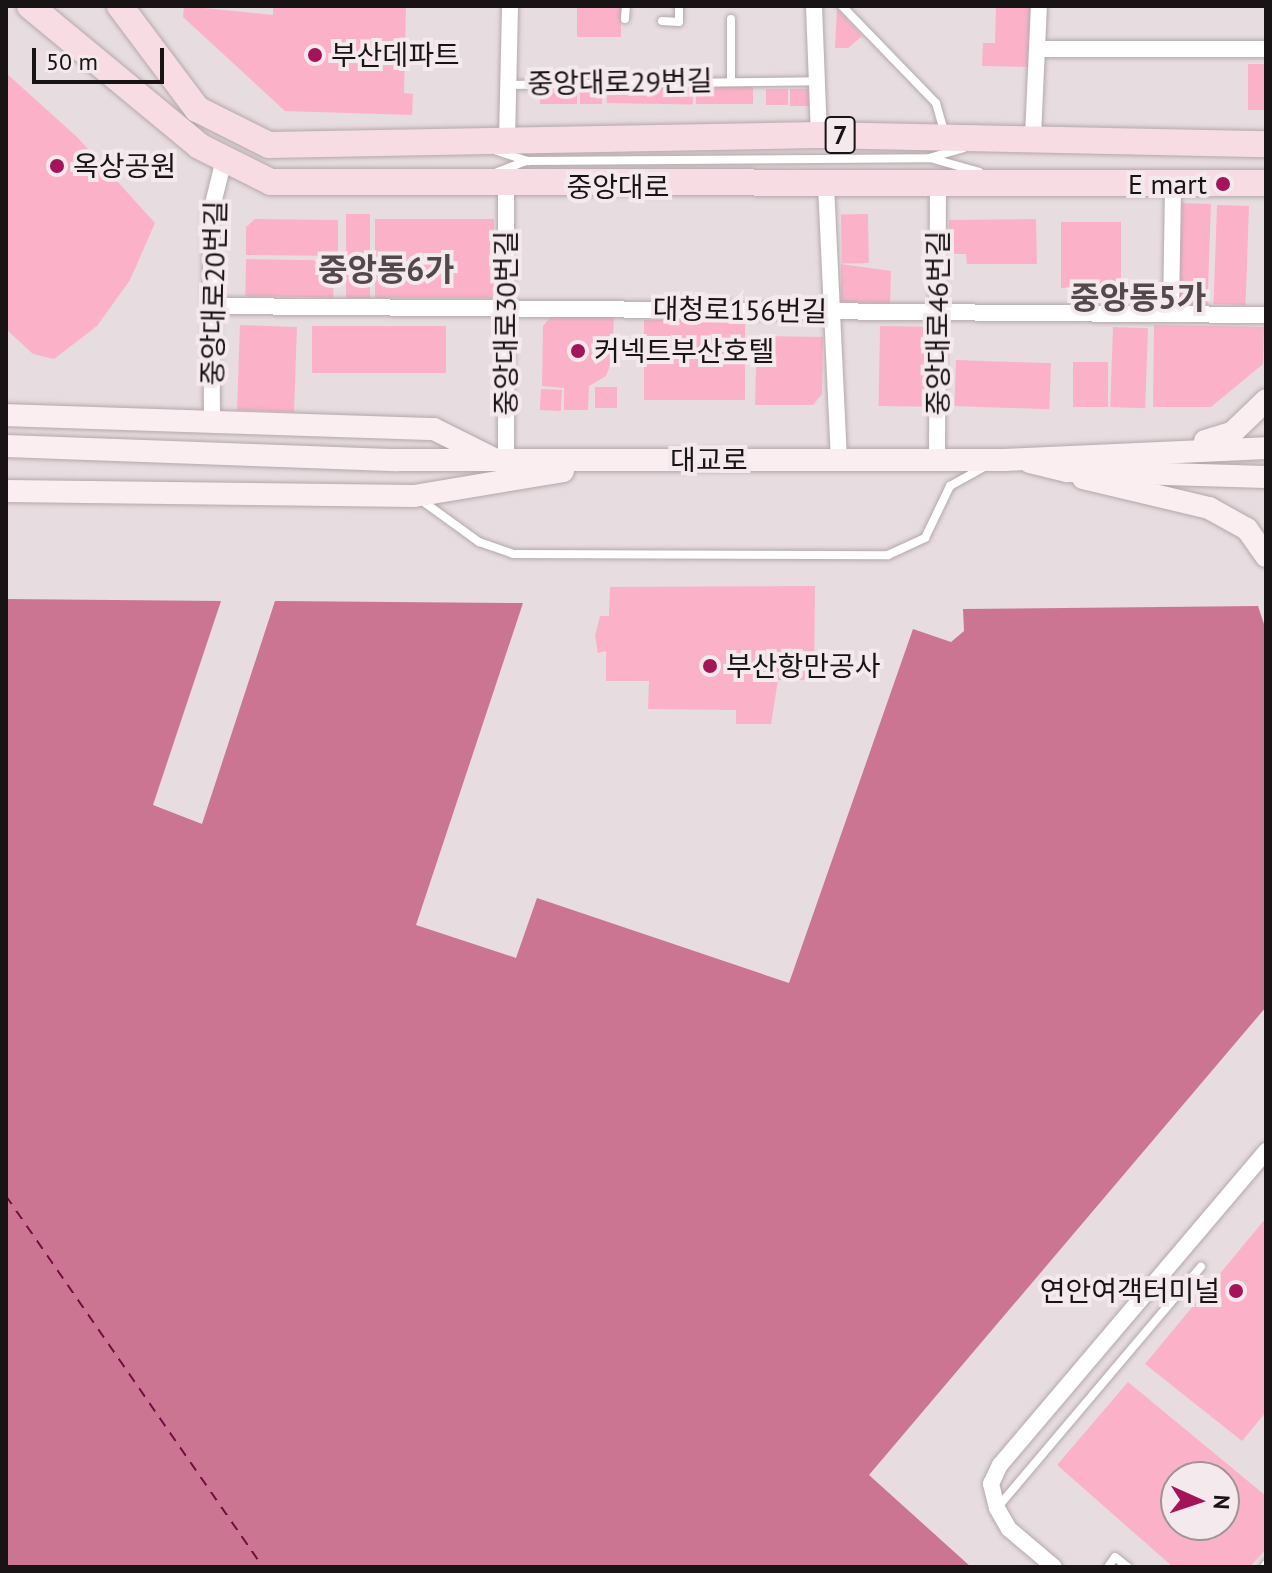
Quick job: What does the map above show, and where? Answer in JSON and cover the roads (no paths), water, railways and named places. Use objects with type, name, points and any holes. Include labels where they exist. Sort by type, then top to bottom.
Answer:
[{"type":"main road","name":"중앙대로","points":[[30,6],[223,163],[286,184],[506,187],[1266,183]]},
{"type":"main road","name":"중앙대로","points":[[127,11],[197,109],[251,141],[407,148],[461,140],[946,135],[1266,144]]},
{"type":"main road","points":[[1168,449],[1232,433],[1266,400]]},
{"type":"main road","points":[[6,415],[434,429],[501,460]]},
{"type":"main road","name":"대교로","points":[[6,446],[397,460],[1013,459],[1168,449],[1266,448]]},
{"type":"main road","name":"대교로","points":[[1013,459],[1067,471],[1266,477]]},
{"type":"main road","points":[[6,491],[414,496],[620,460]]},
{"type":"main road","points":[[1067,471],[1103,487],[1209,508],[1247,529],[1266,556]]},
{"type":"street","name":"중앙대로29번길","points":[[507,140],[510,6]]},
{"type":"street","points":[[814,6],[819,135]]},
{"type":"street","points":[[1024,136],[1038,49],[1039,6]]},
{"type":"street","points":[[1038,49],[1266,49]]},
{"type":"street","name":"중앙대로20번길","points":[[212,423],[214,306],[211,212],[223,163]]},
{"type":"street","points":[[1171,314],[1173,182]]},
{"type":"street","points":[[826,185],[839,459]]},
{"type":"street","name":"중앙대로46번길","points":[[937,460],[942,312],[938,186]]},
{"type":"street","name":"중앙대로30번길","points":[[501,460],[507,308],[506,187]]},
{"type":"street","name":"대청로156번길","points":[[214,306],[1266,315]]},
{"type":"street","points":[[1054,1567],[1009,1529],[997,1508],[991,1484],[1000,1465],[1266,1151]]},
{"type":"lane","points":[[625,19],[626,6]]},
{"type":"lane","points":[[662,21],[679,22],[679,6]]},
{"type":"lane","points":[[842,6],[936,103],[946,135]]},
{"type":"lane","points":[[731,19],[731,80]]},
{"type":"lane","name":"중앙대로29번길","points":[[509,85],[819,81]]},
{"type":"lane","points":[[461,140],[528,161],[929,158],[1024,136]]},
{"type":"lane","points":[[929,158],[1021,184]]},
{"type":"lane","points":[[459,186],[528,161]]},
{"type":"lane","points":[[414,496],[479,542],[513,554],[888,555],[925,538],[936,523],[950,486],[1013,459]]},
{"type":"lane","points":[[997,1508],[1201,1267]]},
{"type":"lane","points":[[1108,1567],[1115,1557],[1128,1567]]},
{"type":"place","name":"부산데파트","points":[[315,55]]},
{"type":"place","name":"옥상공원","points":[[57,166]]},
{"type":"place","name":"E mart","points":[[1223,184]]},
{"type":"place","name":"커넥트부산호텔","points":[[578,351]]},
{"type":"place","name":"부산항만공사","points":[[710,666]]},
{"type":"place","name":"연안여객터미널","points":[[1236,1291]]},
{"type":"district","name":"중앙동6가","points":[[386,269]]},
{"type":"district","name":"중앙동5가","points":[[1138,297]]}]
